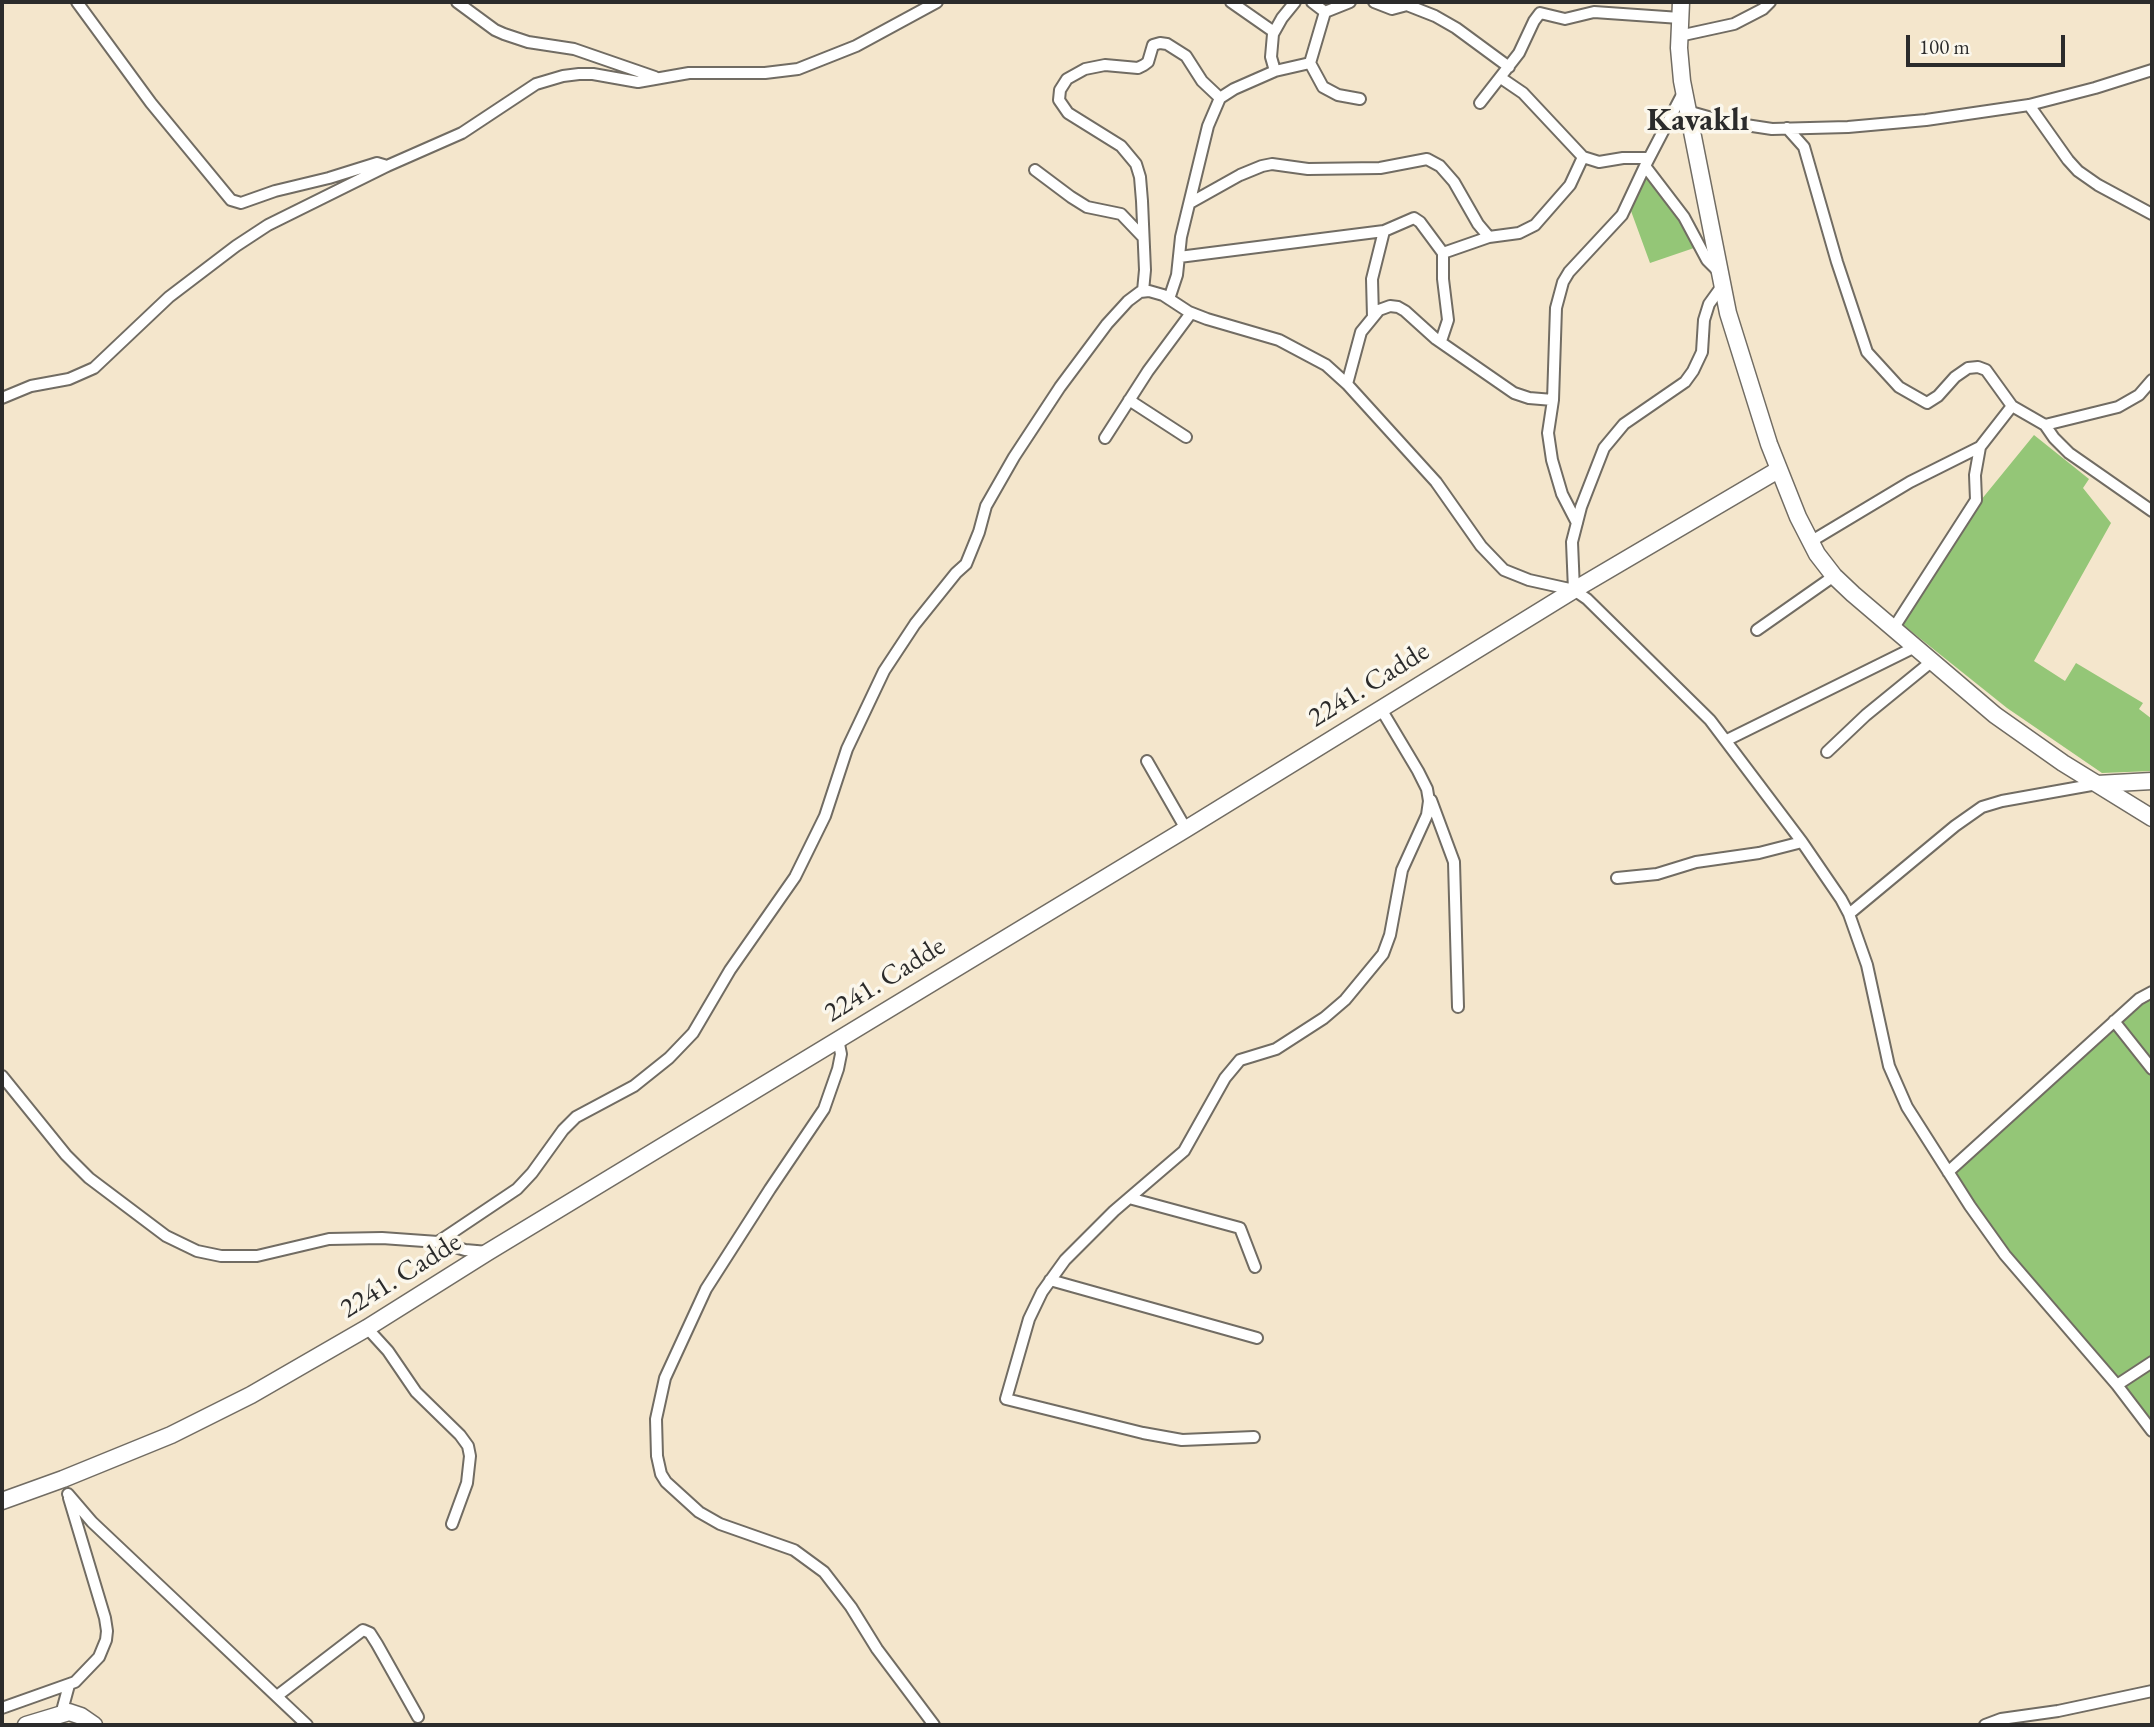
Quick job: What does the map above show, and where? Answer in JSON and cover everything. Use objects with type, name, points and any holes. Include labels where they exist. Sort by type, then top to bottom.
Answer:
[{"type":"street","points":[[77,2],[151,103],[231,200],[241,203],[377,163],[387,166]]},
{"type":"street","points":[[457,2],[504,34],[528,42],[574,49],[658,78]]},
{"type":"street","points":[[2,398],[31,386],[69,379],[94,368],[169,297],[236,246],[284,216],[462,133],[518,94],[549,79],[593,74],[628,82],[714,72],[765,73],[798,69],[856,46],[937,2]]},
{"type":"street","points":[[1231,2],[1274,32]]},
{"type":"street","points":[[1275,71],[1271,57],[1274,32],[1295,2]]},
{"type":"street","points":[[1312,2],[1325,12]]},
{"type":"street","points":[[1325,12],[1350,2]]},
{"type":"street","points":[[1374,2],[1392,9],[1407,5],[1435,16],[1509,67]]},
{"type":"street","points":[[1679,36],[1734,24],[1763,9],[1770,2]]},
{"type":"street","points":[[1480,103],[1509,67],[1541,13],[1565,19],[1594,12],[1680,10],[1679,36],[1684,91],[1720,279],[1742,363],[1778,470],[1810,542],[1834,576],[1931,662],[2026,739],[2152,818]]},
{"type":"street","points":[[1325,12],[1310,63],[1323,87],[1338,95],[1360,99]]},
{"type":"street","points":[[1143,291],[1145,270],[1140,177],[1136,163],[1121,146],[1068,113],[1059,100],[1060,90],[1067,79],[1085,69],[1105,65],[1138,68],[1148,62],[1153,46],[1167,44],[1186,56],[1202,81],[1220,98]]},
{"type":"street","points":[[1169,299],[1208,126],[1220,98],[1275,71],[1310,63]]},
{"type":"street","points":[[1687,111],[1753,127],[1849,127],[1926,120],[2029,105],[2152,70]]},
{"type":"street","points":[[1501,78],[1523,93],[1583,157],[1599,162],[1623,158],[1647,162],[1684,217],[1720,279]]},
{"type":"street","points":[[1577,523],[1562,494],[1552,460],[1548,433],[1553,400],[1556,308],[1563,282],[1578,261],[1622,215],[1684,91]]},
{"type":"street","points":[[2029,105],[2078,171],[2152,214]]},
{"type":"street","points":[[1787,128],[1804,147],[1837,262],[1867,352],[1899,387],[1927,403],[1968,368],[1986,370],[2012,406],[2045,425],[2069,453],[2152,511]]},
{"type":"street","points":[[1443,253],[1489,237],[1519,233],[1535,225],[1570,186],[1583,157]]},
{"type":"street","points":[[1190,203],[1240,175],[1272,164],[1308,169],[1371,168],[1427,159],[1440,166],[1454,182],[1478,224],[1489,237]]},
{"type":"street","points":[[1035,170],[1087,207],[1121,214],[1142,236]]},
{"type":"street","points":[[1179,257],[1384,231],[1410,219],[1417,219],[1443,253],[1448,320],[1441,341]]},
{"type":"street","points":[[1373,317],[1372,279],[1384,231]]},
{"type":"street","points":[[1574,590],[1572,542],[1598,461],[1614,433],[1634,416],[1685,382],[1693,371],[1702,352],[1704,320],[1720,279]]},
{"type":"street","points":[[438,1242],[517,1189],[576,1117],[634,1086],[669,1058],[693,1033],[730,970],[790,885],[825,816],[847,748],[884,671],[915,624],[966,564],[986,506],[1040,415],[1107,324],[1128,301],[1143,291],[1156,292],[1191,313],[1279,341],[1326,365],[1347,384],[1436,482],[1481,546],[1504,570],[1529,580],[1574,590],[1600,611],[1692,700],[1727,740],[1802,842],[1849,914],[1867,965],[1882,1042],[1893,1078],[1907,1107],[1948,1172],[2018,1272],[2117,1385],[2152,1431]]},
{"type":"street","points":[[1347,384],[1361,332],[1379,310],[1390,306],[1398,307],[1514,393],[1529,398],[1553,400]]},
{"type":"street","points":[[1105,438],[1191,313]]},
{"type":"street","points":[[2045,425],[2118,407],[2139,395],[2152,380]]},
{"type":"street","points":[[1129,400],[1186,437]]},
{"type":"street","points":[[1810,542],[1910,482],[1980,447],[2012,406]]},
{"type":"street","points":[[1893,629],[1976,500],[1975,475],[1980,447]]},
{"type":"street","name":"2241. Cadde","points":[[2,1500],[65,1487],[251,1395],[367,1328],[1574,590],[1778,470]]},
{"type":"street","points":[[1757,630],[1834,576]]},
{"type":"street","points":[[1727,740],[1915,647]]},
{"type":"street","points":[[1827,752],[1866,715],[1931,662]]},
{"type":"street","points":[[1381,709],[1418,771],[1454,862],[1458,1007]]},
{"type":"street","points":[[1147,761],[1186,828]]},
{"type":"street","points":[[1849,914],[1955,826],[1982,807],[2097,784],[2152,781]]},
{"type":"street","points":[[1254,1437],[1182,1440],[1143,1433],[1006,1398],[1029,1319],[1050,1280],[1065,1260],[1129,1198],[1184,1151],[1225,1078],[1240,1060],[1276,1049],[1324,1018],[1345,1000],[1383,954],[1390,935],[1398,881],[1427,815],[1429,795]]},
{"type":"street","points":[[1617,878],[1657,874],[1696,862],[1759,853],[1802,842]]},
{"type":"street","points":[[1948,1172],[2114,1021],[2139,999],[2152,992]]},
{"type":"street","points":[[2114,1021],[2152,1069]]},
{"type":"street","points":[[838,1040],[841,1054],[838,1069],[824,1109],[710,1281],[665,1378],[657,1410],[657,1457],[666,1482],[699,1512],[720,1524],[794,1550],[824,1572],[852,1607],[877,1648],[934,1725]]},
{"type":"street","points":[[2,1076],[66,1155],[89,1178],[166,1236],[197,1251],[221,1256],[257,1256],[329,1239],[382,1238],[438,1242],[465,1250],[488,1252]]},
{"type":"street","points":[[1129,1198],[1240,1228],[1255,1267]]},
{"type":"street","points":[[1050,1280],[1257,1338]]},
{"type":"street","points":[[367,1328],[388,1351],[424,1402],[460,1435],[468,1446],[470,1457],[467,1483],[452,1524]]},
{"type":"street","points":[[2117,1385],[2152,1362]]},
{"type":"street","points":[[2,1708],[69,1685],[83,1676],[99,1657],[107,1631],[65,1487]]},
{"type":"street","points":[[65,1487],[92,1522],[307,1725]]},
{"type":"street","points":[[277,1696],[363,1630],[370,1633],[377,1644],[418,1717]]},
{"type":"street","points":[[58,1715],[69,1685]]},
{"type":"street","points":[[1985,1725],[2001,1719],[2058,1711],[2152,1691]]},
{"type":"street","points":[[26,1725],[58,1715],[75,1713],[94,1725]]},
{"type":"green space","points":[[1647,176],[1683,222],[1694,248],[1650,263],[1631,211],[1636,190]]},
{"type":"green space","points":[[2034,435],[2089,479],[2083,488],[2111,523],[2034,661],[2065,681],[2076,663],[2143,703],[2139,709],[2152,719],[2152,771],[2102,773],[2007,708],[1902,624],[1981,500]]},
{"type":"green space","points":[[2152,997],[2152,1359],[2117,1382],[2013,1262],[1954,1173],[2141,1003]]},
{"type":"green space","points":[[2152,1365],[2152,1425],[2122,1386]]},
{"type":"district","name":"Kavaklı","points":[[1698,121]]}]
